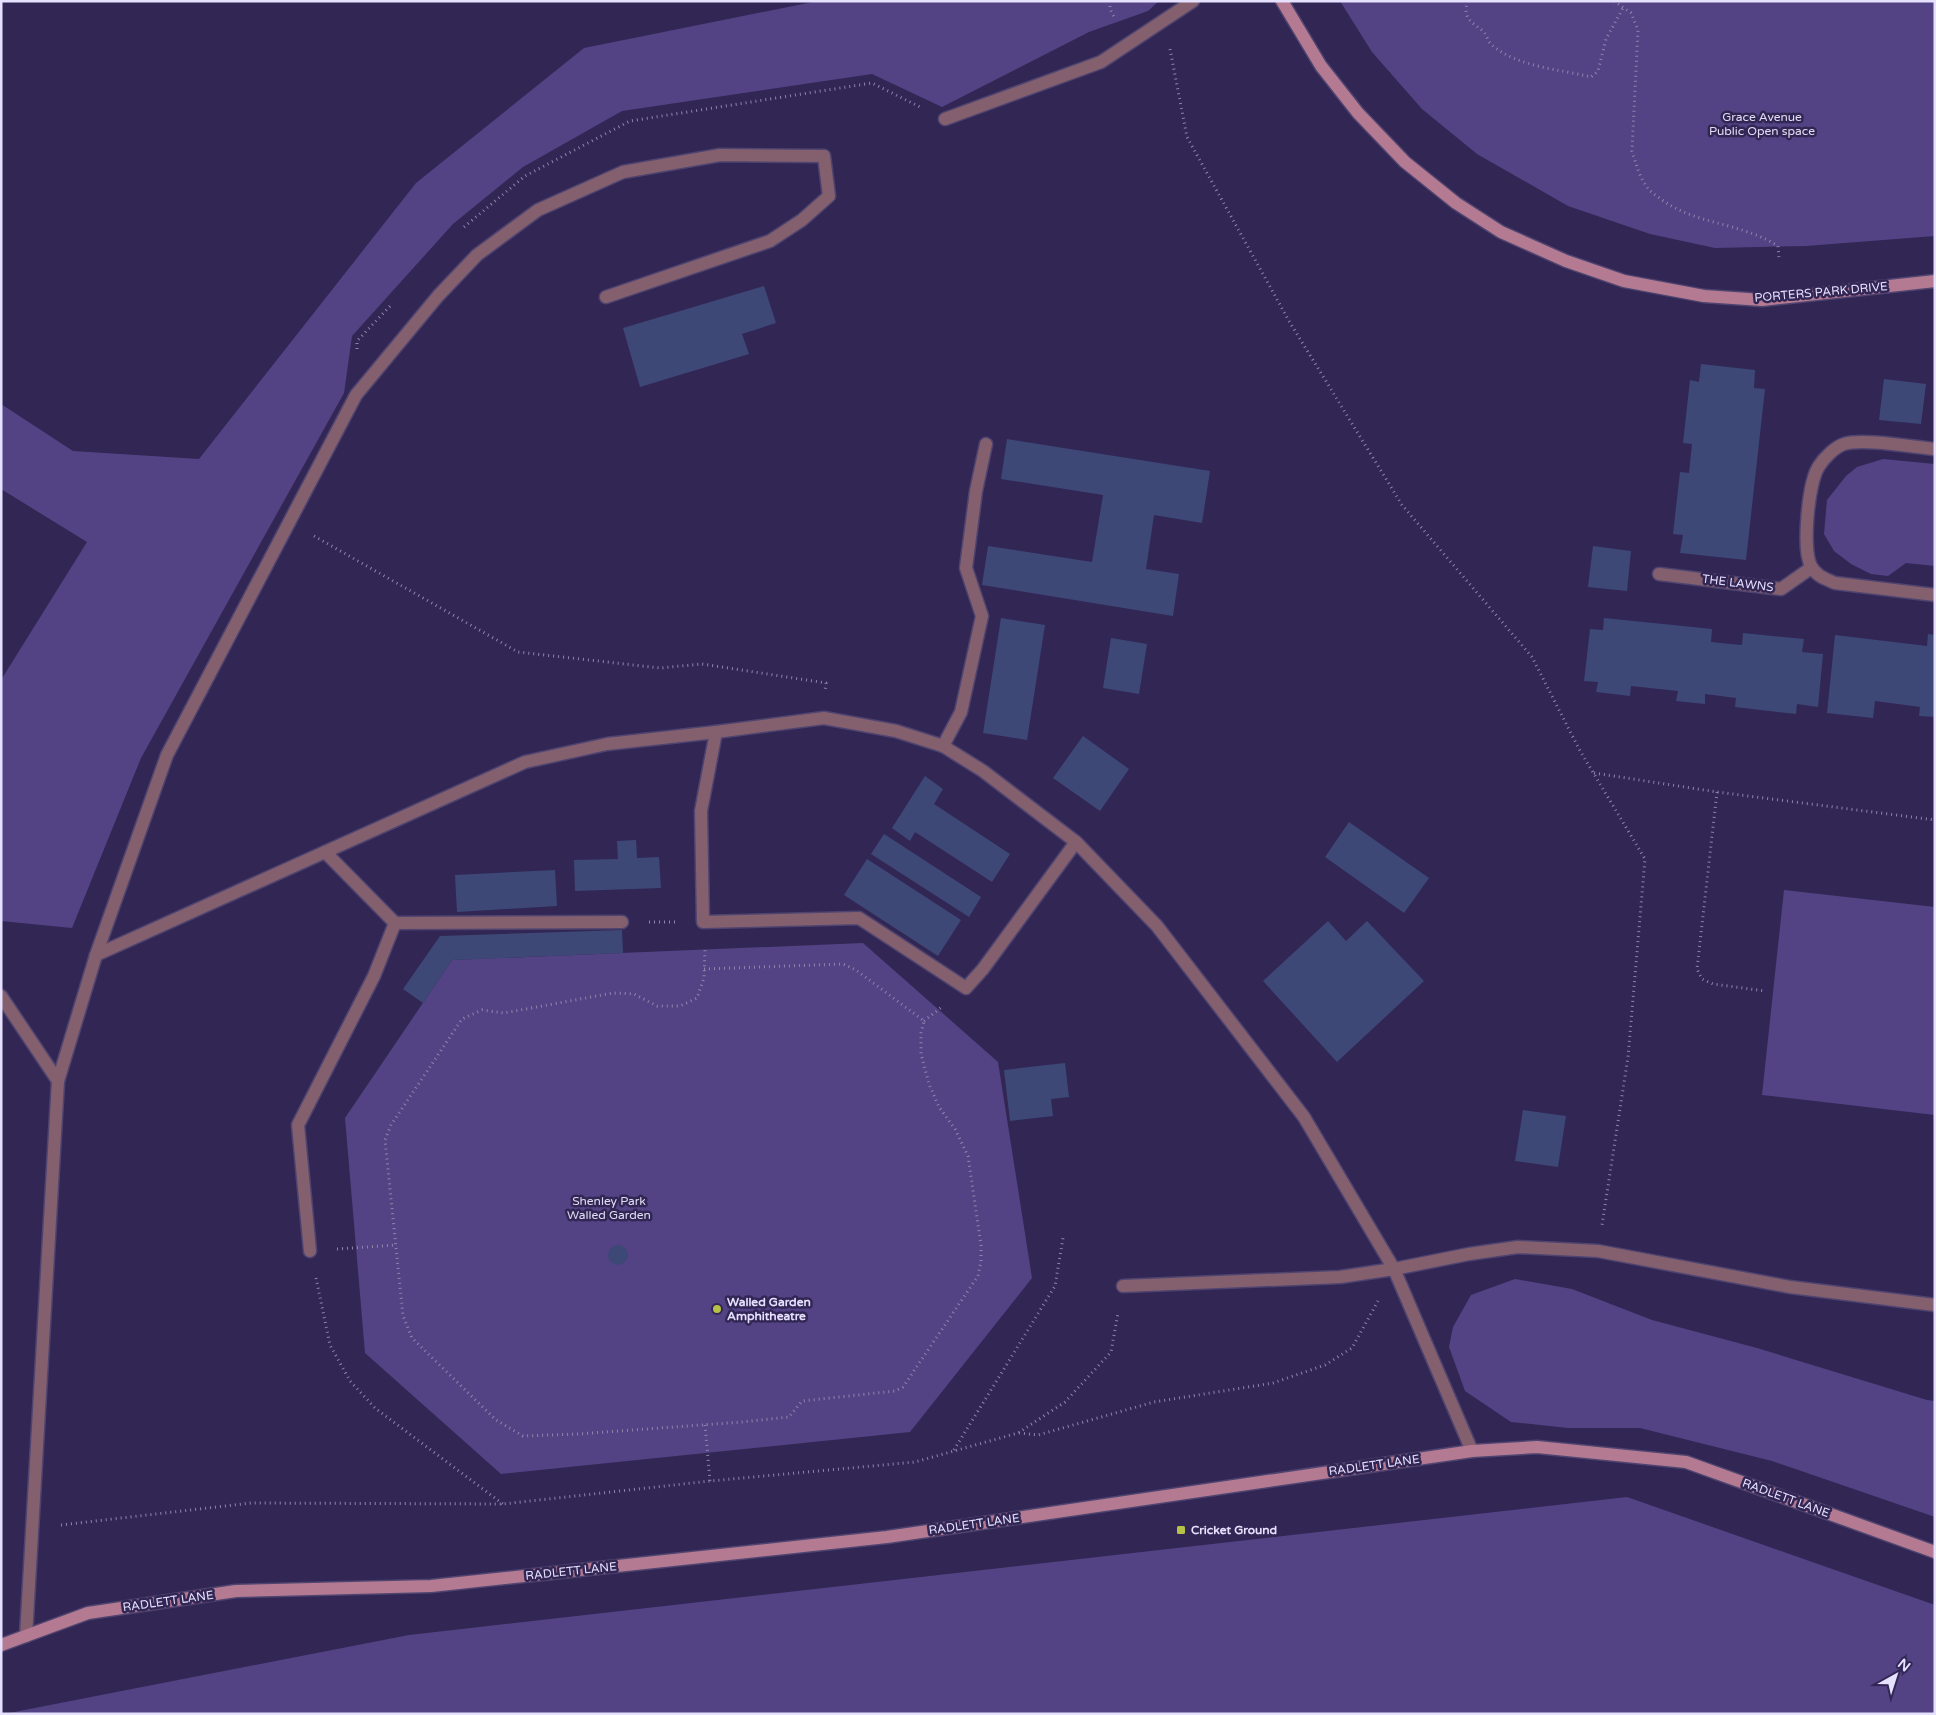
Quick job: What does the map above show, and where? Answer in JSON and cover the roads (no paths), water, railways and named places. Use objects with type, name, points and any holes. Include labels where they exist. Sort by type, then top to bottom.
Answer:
[{"type":"street","points":[[945,119],[1101,62],[1193,1]]},
{"type":"street","name":"PORTERS PARK DRIVE","points":[[1282,1],[1321,66],[1358,113],[1405,162],[1456,203],[1501,232],[1566,261],[1624,281],[1704,296],[1762,300],[1935,281]]},
{"type":"street","points":[[26,1636],[58,1081],[96,955],[167,755],[356,395],[438,296],[477,255],[538,210],[623,172],[720,154],[824,156],[828,196],[802,220],[770,241],[606,297]]},
{"type":"street","points":[[1935,449],[1855,441],[1842,444],[1818,466],[1811,482],[1806,542],[1807,557],[1811,568],[1820,577],[1835,583],[1935,595]]},
{"type":"street","points":[[943,746],[961,712],[982,616],[966,568],[976,490],[986,444]]},
{"type":"street","name":"THE LAWNS","points":[[1659,574],[1781,589],[1811,568]]},
{"type":"street","points":[[96,955],[525,762],[607,744],[824,718],[896,730],[943,746],[982,771],[1076,842],[1156,926],[1304,1118],[1394,1270],[1472,1451]]},
{"type":"street","points":[[716,732],[701,811],[703,922],[859,918],[966,988],[983,969],[1076,842]]},
{"type":"street","points":[[324,852],[395,923],[622,922]]},
{"type":"street","points":[[310,1251],[298,1125],[374,976],[395,923]]},
{"type":"street","points":[[1,996],[58,1081]]},
{"type":"street","points":[[1123,1286],[1340,1277],[1394,1270],[1469,1254],[1518,1247],[1598,1251],[1790,1287],[1935,1305]]},
{"type":"street","name":"RADLETT LANE","points":[[1,1645],[88,1613],[236,1591],[431,1586],[887,1537],[1472,1451],[1537,1447],[1686,1462],[1935,1552]]},
{"type":"place","name":"Walled Garden Amphitheatre","points":[[717,1309]]},
{"type":"place","name":"Cricket Ground","points":[[1181,1530]]},
{"type":"park label","name":"Grace Avenue Public Open space","points":[[1762,124]]},
{"type":"park label","name":"Shenley Park Walled Garden","points":[[609,1208]]}]
